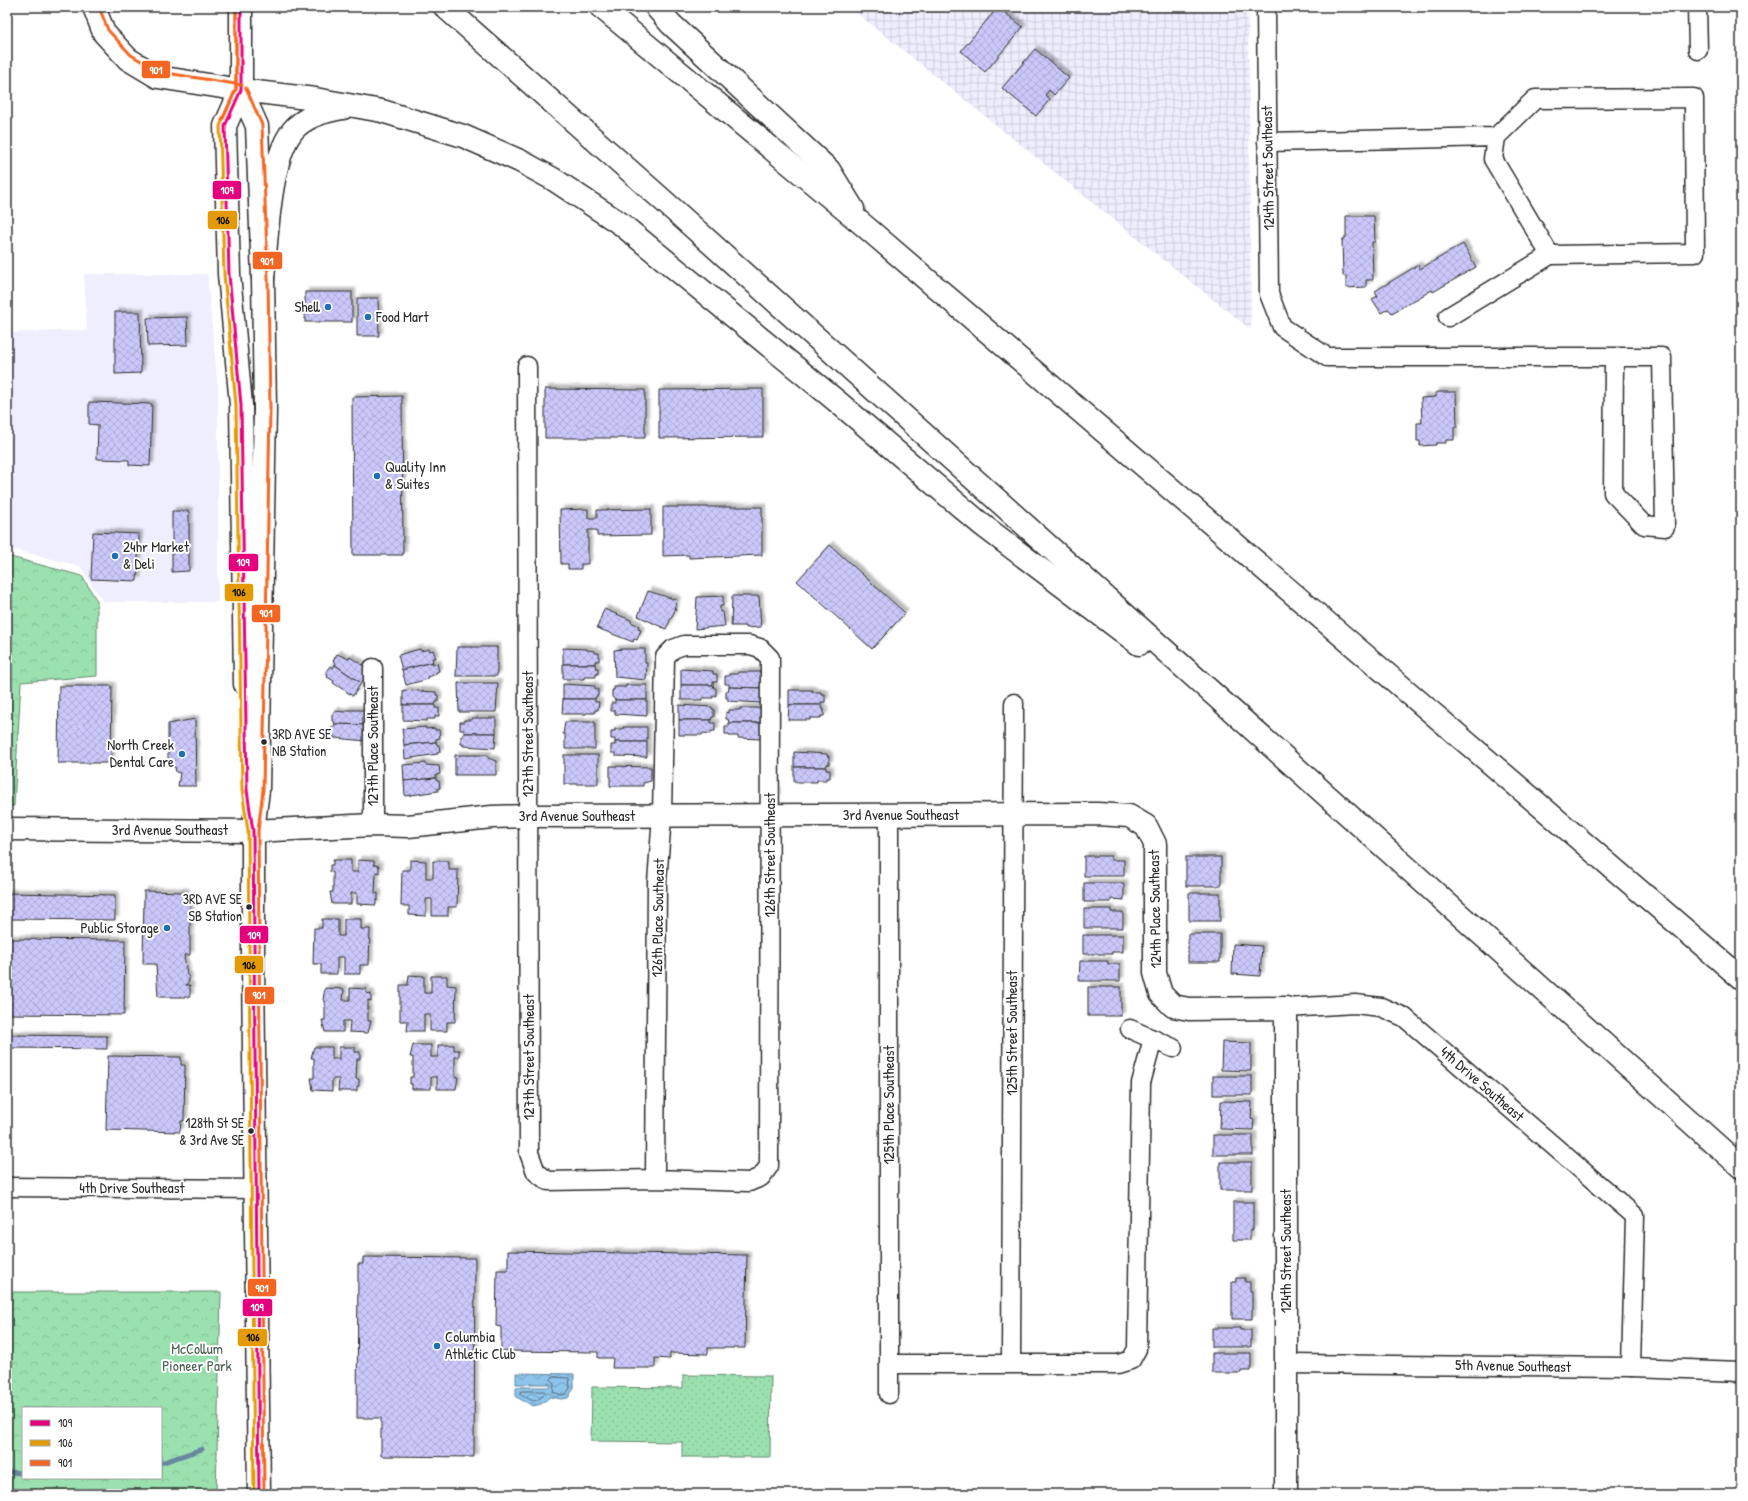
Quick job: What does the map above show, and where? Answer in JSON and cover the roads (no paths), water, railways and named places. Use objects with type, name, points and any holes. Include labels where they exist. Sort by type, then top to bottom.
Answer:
[{"type":"main road","points":[[94,7],[104,33],[128,59],[158,77],[357,106],[435,126],[487,146],[553,179],[590,202],[621,224],[833,398],[981,524],[1261,736]]},
{"type":"main road","points":[[241,7],[241,90],[257,126],[263,278],[265,408],[258,790],[254,831],[254,1054],[257,1188],[259,1494]]},
{"type":"main road","points":[[445,7],[666,203],[1741,1167]]},
{"type":"main road","points":[[601,7],[862,223],[1741,978]]},
{"type":"main road","points":[[656,7],[672,24],[829,170],[862,223]]},
{"type":"main road","points":[[241,90],[225,126],[229,274],[241,405],[247,790],[254,831]]},
{"type":"main road","points":[[263,278],[274,182],[279,158],[285,141],[295,128],[315,114],[357,106]]},
{"type":"main road","points":[[241,405],[253,429],[254,506],[262,529]]},
{"type":"main road","name":"3rd Avenue Southeast","points":[[7,830],[254,831],[373,825],[408,826],[492,817],[528,816],[890,816],[1013,814],[1098,814],[1129,816],[1146,826]]},
{"type":"main road","name":"124th Place Southeast","points":[[1146,826],[1155,844],[1155,973],[1161,994]]},
{"type":"main road","name":"4th Drive Southeast","points":[[1161,994],[1173,1006],[1189,1009],[1286,1008]]},
{"type":"main road","name":"124th Street Southeast","points":[[1286,1008],[1286,1494]]},
{"type":"street","name":"124th Street Southeast","points":[[1266,7],[1269,294],[1282,327],[1327,357],[1614,357]]},
{"type":"street","points":[[1697,7],[1698,50]]},
{"type":"street","points":[[1448,317],[1550,255],[1695,253],[1694,98],[1535,99],[1496,137],[1493,159],[1550,255]]},
{"type":"street","points":[[1268,142],[1496,137]]},
{"type":"street","points":[[1614,357],[1662,357],[1665,527],[1644,525],[1613,493],[1614,357]]},
{"type":"street","name":"127th Street Southeast","points":[[527,366],[529,626],[529,1153],[536,1172],[548,1181],[655,1179]]},
{"type":"street","name":"126th Street Southeast","points":[[655,1179],[749,1182],[761,1177],[769,1166],[770,658],[760,648],[750,645],[684,645],[673,650],[665,657]]},
{"type":"street","name":"126th Place Southeast","points":[[655,1179],[657,882],[662,816],[665,657]]},
{"type":"street","name":"127th Place Southeast","points":[[373,668],[373,825]]},
{"type":"street","name":"125th Street Southeast","points":[[1011,1363],[1014,702]]},
{"type":"street","name":"125th Place Southeast","points":[[889,1394],[890,816]]},
{"type":"street","name":"4th Drive Southeast","points":[[1286,1008],[1355,1004],[1381,1007],[1404,1017],[1635,1216],[1631,1367]]},
{"type":"street","points":[[1130,1028],[1174,1048]]},
{"type":"street","points":[[890,1364],[1118,1364],[1131,1360],[1137,1349],[1141,1083],[1153,1039]]},
{"type":"street","name":"4th Drive Southeast","points":[[7,1187],[257,1188]]},
{"type":"street","name":"5th Avenue Southeast","points":[[1286,1364],[1631,1367],[1741,1371]]},
{"type":"water","points":[[516,1373],[574,1374],[574,1388],[568,1398],[561,1399],[550,1397],[541,1404],[533,1406],[516,1397],[516,1387],[550,1387],[550,1384],[516,1384]]},
{"type":"waterway","points":[[162,1463],[202,1449]]},
{"type":"waterway","points":[[7,1472],[22,1473]]},
{"type":"place","name":"Shell","points":[[328,307]]},
{"type":"place","name":"Food Mart","points":[[368,317]]},
{"type":"place","name":"Quality Inn & Suites","points":[[377,476]]},
{"type":"place","name":"24hr Market & Deli","points":[[115,556]]},
{"type":"place","name":"3RD AVE SE NB Station","points":[[264,742]]},
{"type":"place","name":"North Creek Dental Care","points":[[182,754]]},
{"type":"place","name":"3RD AVE SE SB Station","points":[[249,907]]},
{"type":"place","name":"Public Storage","points":[[167,928]]},
{"type":"place","name":"128th St SE & 3rd Ave SE","points":[[251,1131]]},
{"type":"place","name":"Columbia Athletic Club","points":[[437,1346]]},
{"type":"park label","name":"McCollum Pioneer Park","points":[[197,1358]]}]
